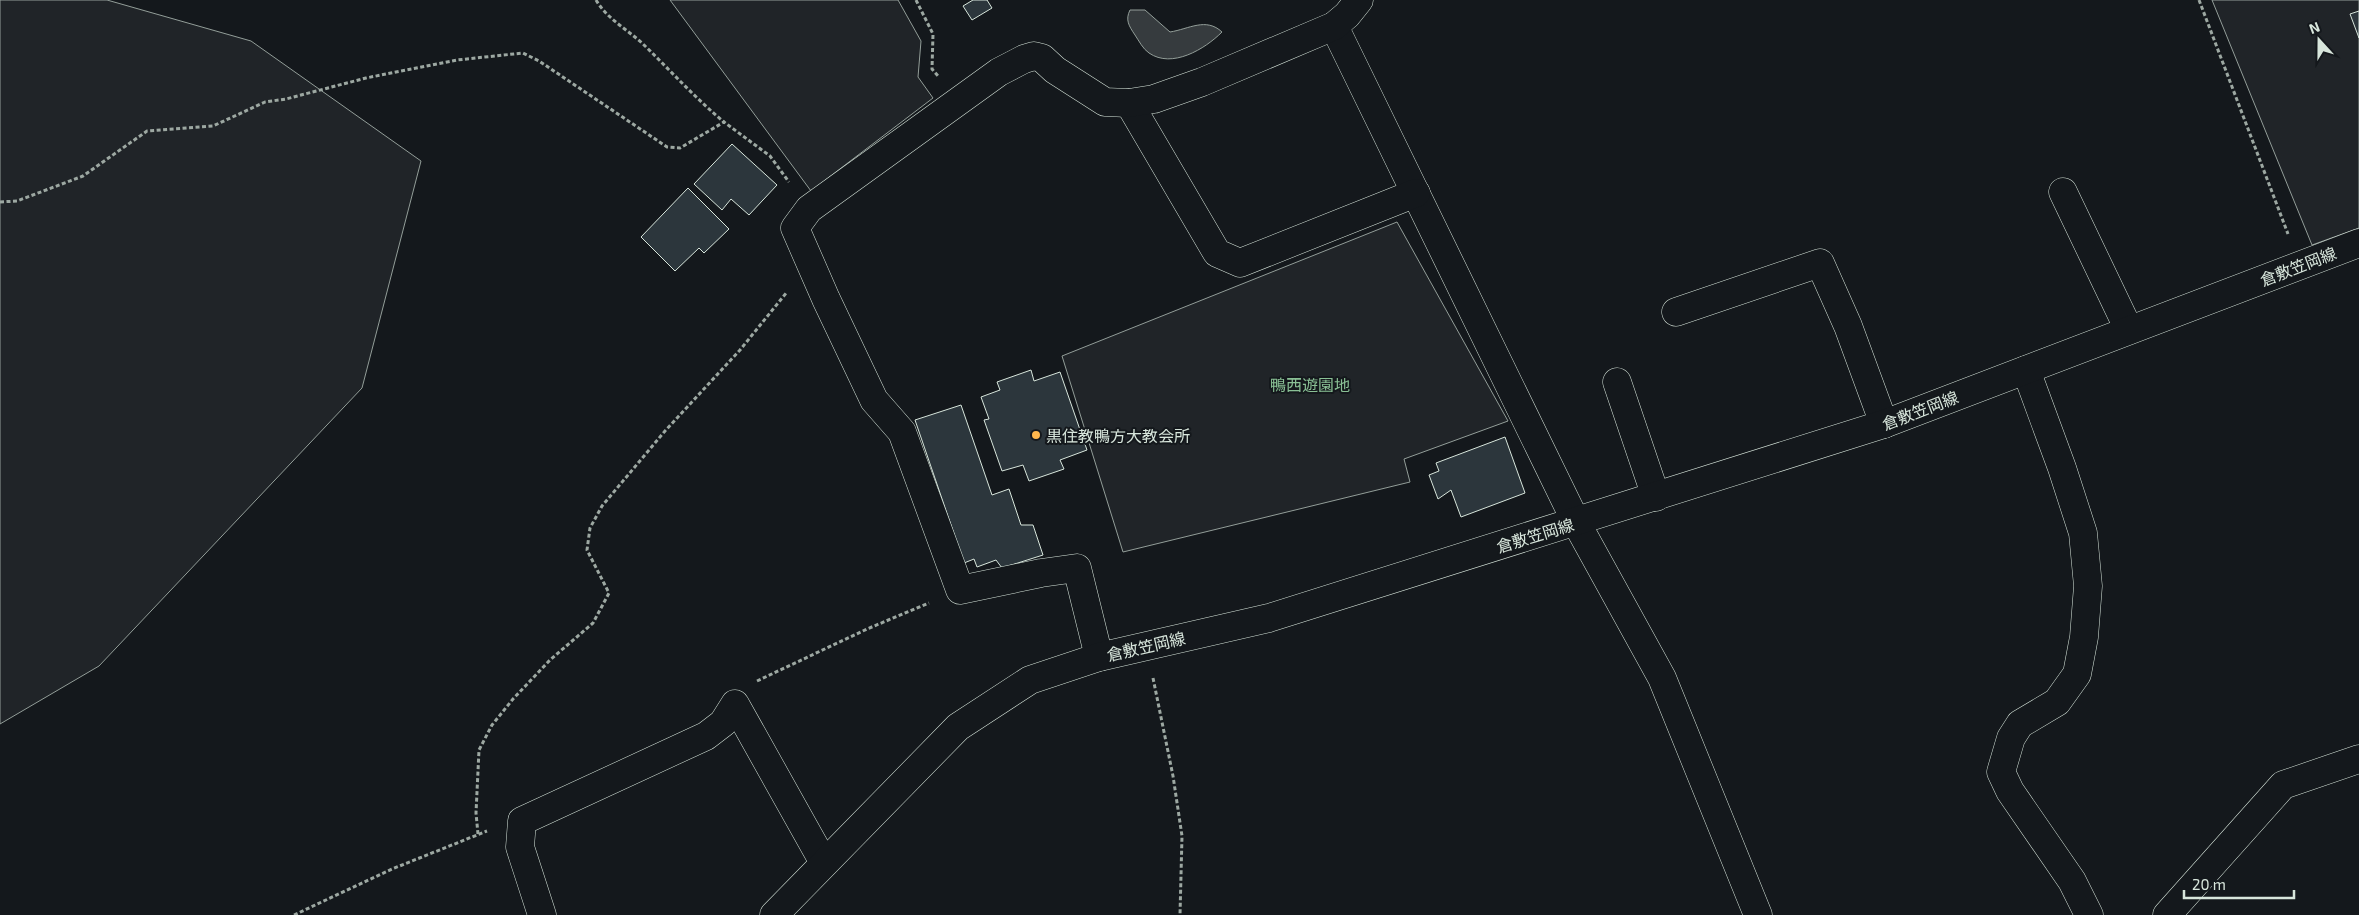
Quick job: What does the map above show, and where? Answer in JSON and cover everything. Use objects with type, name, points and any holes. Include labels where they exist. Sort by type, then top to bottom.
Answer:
[{"type":"main road","points":[[1099,657],[1076,568],[1041,573],[960,590],[902,432],[874,400],[795,228],[809,209],[999,72],[1024,59],[1034,56],[1042,58],[1055,70],[1105,102],[1130,103],[1154,100],[1202,82],[1334,26],[1347,15],[1359,0]]},
{"type":"main road","points":[[1334,26],[1399,155],[1576,522],[1662,678],[1758,915]]},
{"type":"main road","points":[[1130,103],[1216,253],[1240,263],[1416,193]]},
{"type":"main road","points":[[2063,192],[2129,330]]},
{"type":"main road","name":"倉敷笠岡線","points":[[774,915],[958,727],[1030,680],[1099,657],[1269,618],[1884,424],[2359,243]]},
{"type":"main road","points":[[1676,312],[1820,263],[1848,326],[1884,424]]},
{"type":"main road","points":[[2026,370],[2062,468],[2083,533],[2088,586],[2084,637],[2077,674],[2057,702],[2020,724],[2011,738],[2001,772],[2010,791],[2072,881],[2089,915]]},
{"type":"main road","points":[[1617,382],[1656,497]]},
{"type":"main road","points":[[542,915],[520,846],[522,821],[706,736],[723,723],[735,704],[824,863]]},
{"type":"main road","points":[[2167,915],[2283,785],[2359,759]]},
{"type":"path","points":[[596,0],[602,11],[642,42],[702,104],[770,156],[809,209]]},
{"type":"path","points":[[916,0],[933,34],[932,70],[958,103]]},
{"type":"path","points":[[2199,0],[2300,265]]},
{"type":"path","points":[[0,202],[17,201],[83,176],[146,131],[213,126],[265,102],[286,99],[366,78],[458,60],[522,53],[539,61],[667,147],[680,148],[724,122]]},
{"type":"path","points":[[478,834],[476,814],[478,750],[492,725],[513,699],[550,660],[593,623],[609,593],[587,550],[590,528],[602,506],[665,431],[740,350],[782,299],[791,285]]},
{"type":"path","points":[[735,704],[754,683],[867,629],[960,590]]},
{"type":"path","points":[[1146,646],[1171,767],[1182,836],[1180,915]]},
{"type":"path","points":[[294,915],[392,870],[478,834],[522,821]]},
{"type":"green space","points":[[0,0],[107,0],[251,41],[421,161],[362,388],[99,666],[0,724]]},
{"type":"green space","points":[[670,0],[898,0],[921,41],[918,77],[933,98],[811,191]]},
{"type":"green space","points":[[2212,0],[2359,0],[2359,228],[2312,245]]},
{"type":"green space","name":"鴨西遊園地","points":[[1397,222],[1508,421],[1404,459],[1410,482],[1123,552],[1062,356]]},
{"type":"shaded area","points":[[1130,10],[1145,10],[1170,32],[1197,25],[1210,25],[1222,32],[1207,45],[1188,55],[1168,59],[1158,57],[1149,53],[1141,45],[1131,29],[1128,23]]},
{"type":"building","points":[[973,0],[987,0],[992,8],[972,20],[963,6]]},
{"type":"building","points":[[2359,11],[2359,38],[2350,14]]},
{"type":"building","points":[[732,144],[777,185],[749,215],[731,199],[722,210],[694,184]]},
{"type":"building","points":[[688,188],[729,229],[704,253],[699,248],[675,271],[641,237]]},
{"type":"building","name":"黒住教鴨方大教会所","points":[[1031,370],[1034,381],[1060,372],[1087,450],[1060,460],[1064,469],[1029,481],[1023,465],[1002,471],[984,420],[989,419],[981,397],[1000,390],[997,382]]},
{"type":"building","points":[[961,405],[992,495],[1009,489],[1021,525],[1033,525],[1043,555],[1002,568],[996,560],[977,567],[974,559],[964,563],[915,420]]},
{"type":"building","points":[[1505,437],[1525,493],[1461,517],[1451,490],[1438,499],[1429,475],[1439,471],[1436,463]]},
{"type":"place","name":"黒住教鴨方大教会所","points":[[1036,435]]}]
